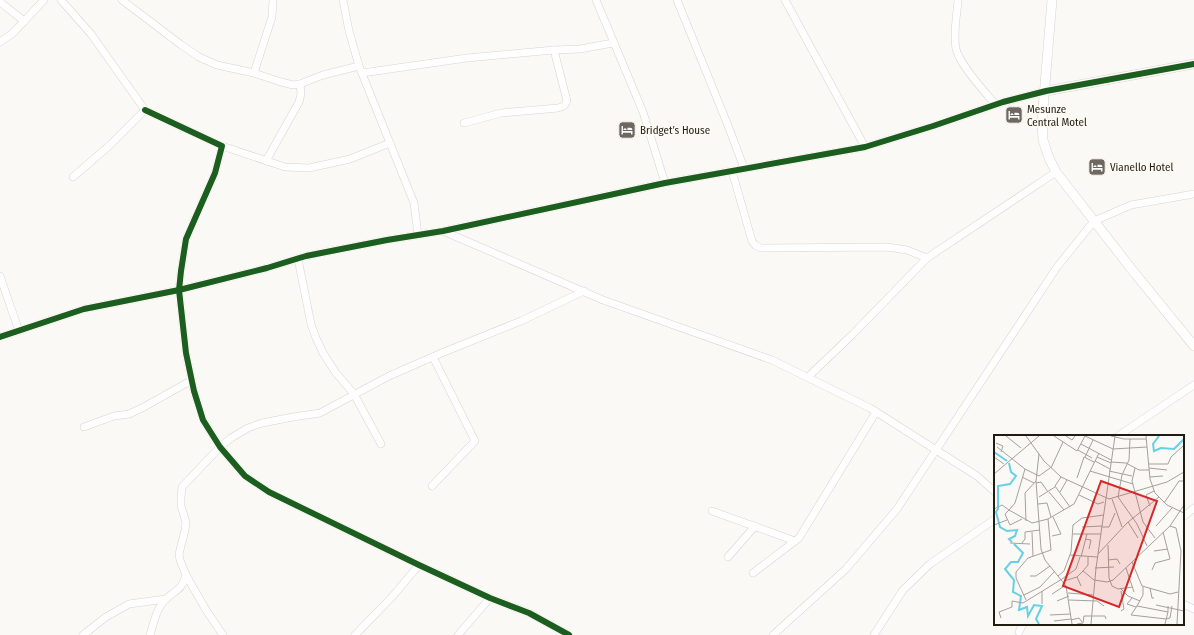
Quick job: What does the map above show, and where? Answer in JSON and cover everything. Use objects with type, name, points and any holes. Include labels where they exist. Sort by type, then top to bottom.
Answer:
[{"type":"street","points":[[0,42],[13,33],[44,0]]},
{"type":"street","points":[[61,0],[91,34],[145,110],[222,146],[285,167],[308,168],[350,159],[390,143]]},
{"type":"street","points":[[122,0],[156,27],[199,57],[217,65],[254,73],[281,82],[293,84],[300,84],[323,75],[359,66]]},
{"type":"street","points":[[254,73],[272,17],[273,0]]},
{"type":"street","points":[[344,0],[349,31],[359,66],[414,203],[418,235]]},
{"type":"street","points":[[596,0],[643,112],[665,183]]},
{"type":"street","points":[[677,0],[744,168]]},
{"type":"street","points":[[785,0],[865,147]]},
{"type":"street","points":[[958,0],[955,36],[956,49],[962,62],[995,104]]},
{"type":"street","points":[[1052,0],[1046,91],[1042,121],[1043,140],[1049,158],[1056,172],[1194,346]]},
{"type":"street","points":[[0,2],[24,21]]},
{"type":"street","points":[[362,73],[467,58],[580,49],[613,43]]},
{"type":"street","points":[[464,123],[501,113],[558,108],[564,106],[567,101],[554,50]]},
{"type":"street","points":[[0,337],[84,309],[179,290],[298,259],[387,240],[443,231],[665,183],[865,147],[933,126],[995,104],[1046,91],[1194,64]]},
{"type":"street","points":[[266,161],[299,102],[301,94],[300,84]]},
{"type":"street","points":[[73,177],[110,145],[145,110]]},
{"type":"street","points":[[222,146],[215,173],[186,239],[179,290],[186,353],[192,380],[203,420],[220,447],[245,476],[269,492],[419,565],[490,598],[529,613],[569,635]]},
{"type":"street","points":[[732,171],[752,241],[755,245],[761,248],[887,247],[907,250],[927,258]]},
{"type":"street","points":[[808,377],[853,334],[927,258],[1056,172]]},
{"type":"street","points":[[772,635],[846,569],[897,509],[1057,268],[1094,221],[1131,205],[1194,194]]},
{"type":"street","points":[[443,231],[603,300],[772,360],[876,412],[936,449],[976,476],[994,491]]},
{"type":"street","points":[[298,259],[311,324],[316,338],[323,353],[336,373],[354,394],[381,444]]},
{"type":"street","points":[[0,276],[19,331]]},
{"type":"street","points":[[223,635],[206,610],[186,575],[179,554],[186,522],[181,506],[180,497],[182,487],[220,447],[231,438],[248,428],[270,421],[320,413],[389,376],[521,321],[584,291]]},
{"type":"street","points":[[432,486],[475,441],[433,357]]},
{"type":"street","points":[[84,427],[114,416],[129,414],[192,380]]},
{"type":"street","points":[[1119,435],[1194,385]]},
{"type":"street","points":[[753,573],[799,538],[876,412]]},
{"type":"street","points":[[1184,516],[1194,508]]},
{"type":"street","points":[[712,510],[795,541]]},
{"type":"street","points":[[874,635],[903,590],[930,564],[994,520]]},
{"type":"street","points":[[728,557],[755,526]]},
{"type":"street","points":[[355,635],[392,597],[419,565]]},
{"type":"street","points":[[150,635],[153,622],[160,606],[166,599],[182,588],[185,583],[186,575]]},
{"type":"street","points":[[458,635],[490,598]]},
{"type":"street","points":[[83,635],[106,617],[129,604],[166,599]]},
{"type":"street","points":[[1184,604],[1194,609]]},
{"type":"street","points":[[1018,632],[1022,625]]},
{"type":"cycle path","points":[[0,337],[84,309],[179,290],[267,268],[306,256],[443,231],[665,183],[865,147],[1003,102],[1046,91],[1194,64]]},
{"type":"cycle path","points":[[145,110],[222,146],[215,173],[186,239],[179,290],[186,353],[194,391],[203,420],[220,447],[245,476],[269,492],[419,565],[490,598],[529,613],[569,635]]},
{"type":"place","name":"Mesunze Central Motel","points":[[1014,115]]},
{"type":"place","name":"Bridget’s House","points":[[627,130]]},
{"type":"place","name":"Vianello Hotel","points":[[1097,167]]}]
